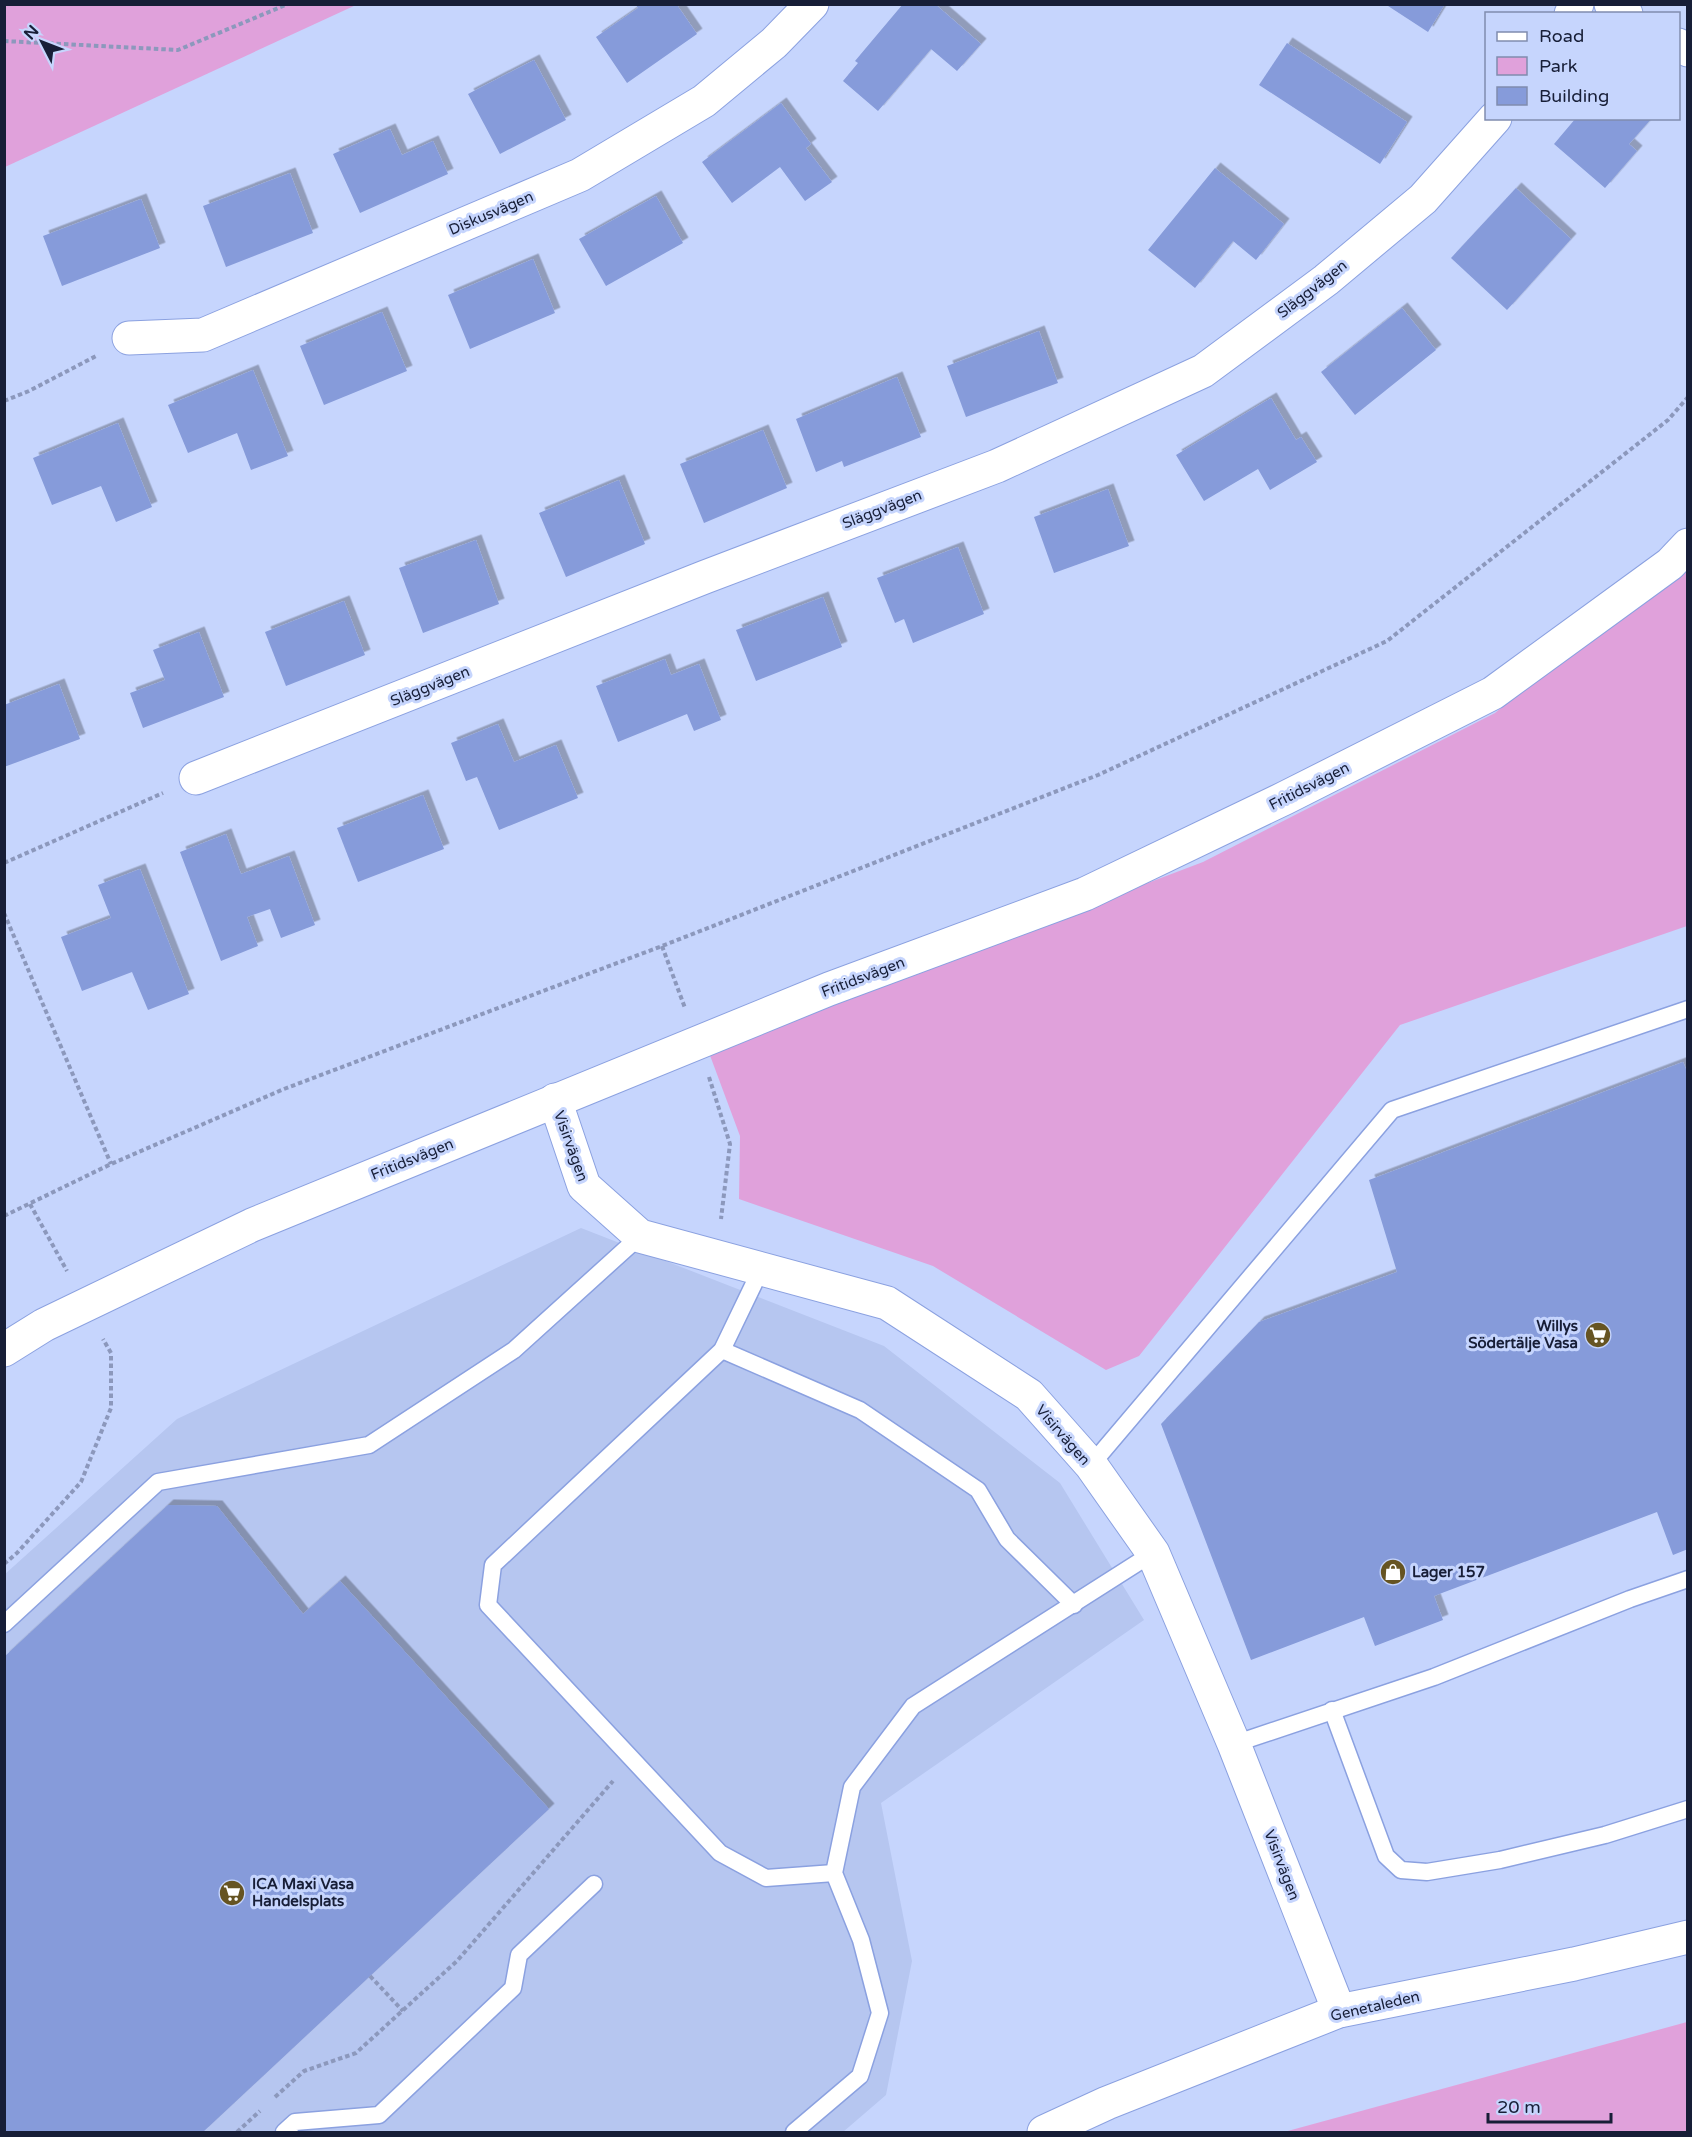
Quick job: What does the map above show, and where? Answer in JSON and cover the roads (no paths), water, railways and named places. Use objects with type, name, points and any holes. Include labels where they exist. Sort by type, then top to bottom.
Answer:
[{"type":"street","name":"Diskusvägen","points":[[129,338],[203,335],[579,175],[704,101],[774,43],[812,4]]},
{"type":"street","name":"Släggvägen","points":[[196,778],[705,577],[997,466],[1203,371],[1326,279],[1422,200],[1493,120]]},
{"type":"street","name":"Fritidsvägen","points":[[8,1341],[252,1225],[829,989],[1085,894],[1295,793],[1492,693],[1670,564],[1688,545]]},
{"type":"street","name":"Visirvägen","points":[[555,1100],[584,1186],[640,1236],[887,1303],[1029,1395],[1090,1465],[1154,1553],[1234,1744],[1339,2011]]},
{"type":"street","name":"Genetaleden","points":[[1044,2133],[1107,2103],[1339,2011],[1574,1964],[1688,1937]]},
{"type":"lane","points":[[1090,1465],[1392,1110],[1688,1009]]},
{"type":"lane","points":[[4,1624],[158,1482],[369,1444],[514,1350],[640,1236]]},
{"type":"lane","points":[[761,1269],[722,1350],[493,1565],[488,1605],[720,1853],[766,1878],[834,1874]]},
{"type":"lane","points":[[722,1350],[860,1410],[978,1490],[1007,1539],[1074,1605]]},
{"type":"lane","points":[[794,2133],[860,2076],[880,2013],[861,1940],[834,1874],[852,1787],[913,1706],[1154,1553]]},
{"type":"lane","points":[[1234,1744],[1434,1677],[1630,1599],[1688,1579]]},
{"type":"lane","points":[[1332,1710],[1386,1856],[1401,1870],[1426,1872],[1500,1860],[1605,1834],[1688,1809]]},
{"type":"lane","points":[[284,2133],[295,2122],[379,2115],[513,1988],[519,1955],[594,1884]]},
{"type":"place","name":"Willys Södertälje Vasa","points":[[1598,1335]]},
{"type":"place","name":"Lager 157","points":[[1393,1572]]},
{"type":"place","name":"ICA Maxi Vasa Handelsplats","points":[[232,1893]]}]
